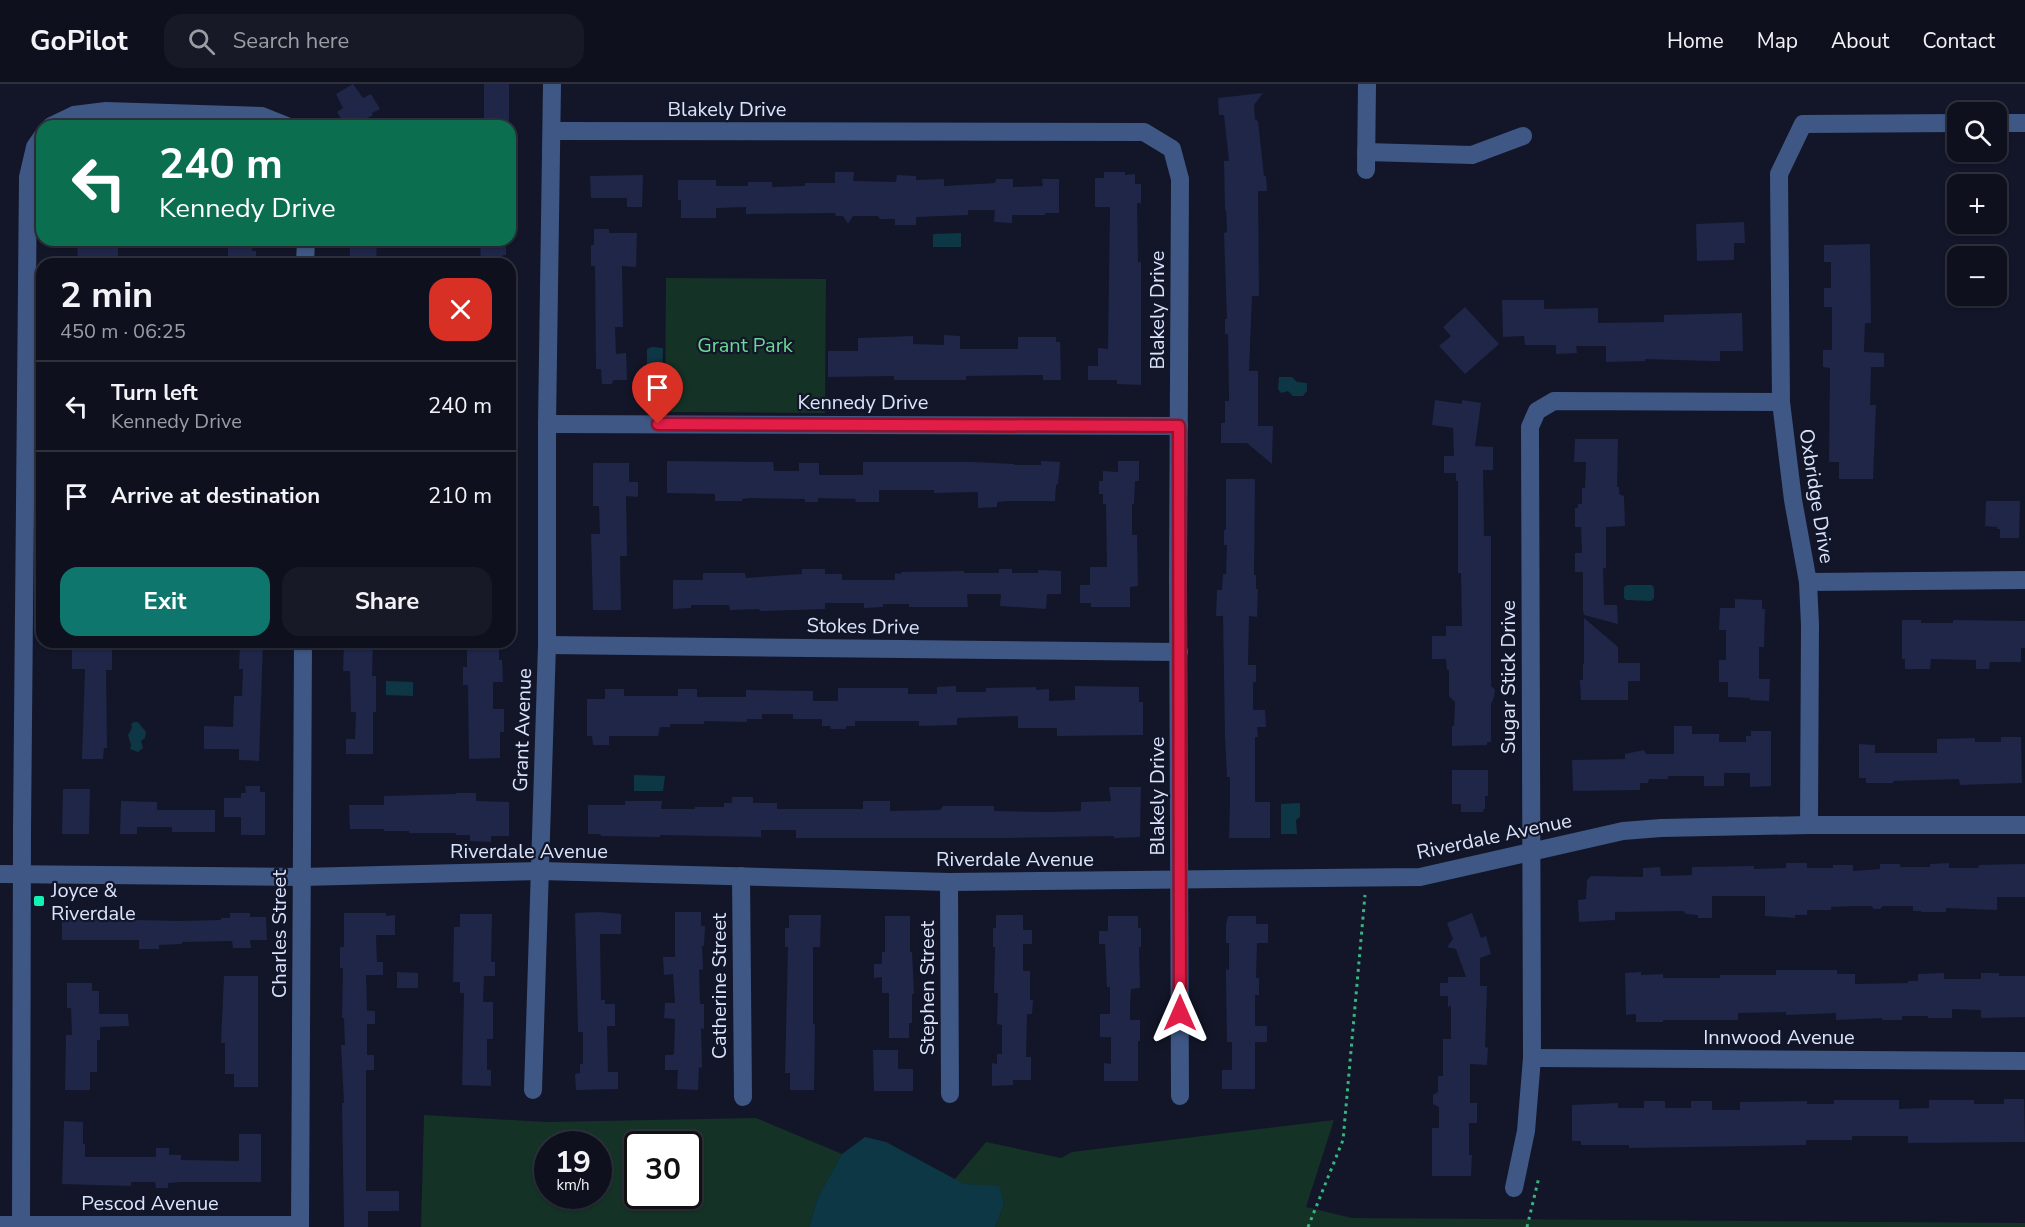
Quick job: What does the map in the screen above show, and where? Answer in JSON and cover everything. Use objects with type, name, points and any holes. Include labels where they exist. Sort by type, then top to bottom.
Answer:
[{"type":"street","name":"Grant Avenue","points":[[533,1090],[547,645],[547,424],[552,84]]},
{"type":"street","points":[[1366,170],[1367,84]]},
{"type":"street","points":[[64,120],[74,115],[105,111],[262,116],[272,120]]},
{"type":"street","name":"Oxbridge Drive","points":[[1809,825],[1810,625],[1808,582],[1793,500],[1781,402],[1779,174],[1803,124],[1947,123]]},
{"type":"street","points":[[2007,123],[2025,123]]},
{"type":"street","name":"Blakely Drive","points":[[552,131],[1144,132],[1172,149],[1179,179],[1180,1096]]},
{"type":"street","points":[[1366,152],[1472,155],[1524,136]]},
{"type":"street","points":[[21,1226],[28,177],[36,144]]},
{"type":"street","name":"Sugar Stick Drive","points":[[1514,1188],[1526,1131],[1532,1058],[1530,428],[1537,411],[1554,401],[1781,402]]},
{"type":"street","name":"Kennedy Drive","points":[[547,424],[1179,426]]},
{"type":"street","points":[[1808,582],[2025,580]]},
{"type":"street","name":"Stokes Drive","points":[[547,645],[1179,652]]},
{"type":"street","name":"Charles Street","points":[[300,1226],[303,648]]},
{"type":"street","name":"Riverdale Avenue","points":[[0,874],[302,877],[541,871],[949,882],[1420,877],[1623,831],[1809,825],[2025,825]]},
{"type":"street","name":"Catherine Street","points":[[741,876],[743,1096]]},
{"type":"street","name":"Stephen Street","points":[[949,882],[950,1094]]},
{"type":"street","name":"Innwood Avenue","points":[[1532,1058],[2025,1061]]},
{"type":"street","name":"Pescod Avenue","points":[[0,1225],[300,1226]]},
{"type":"path","points":[[1308,1227],[1343,1140],[1367,878]]},
{"type":"path","points":[[1527,1227],[1539,1177]]},
{"type":"green space","name":"Grant Park","points":[[666,278],[826,279],[825,413],[665,412]]},
{"type":"green space","points":[[424,1115],[546,1122],[756,1118],[842,1154],[818,1197],[809,1227],[421,1227]]},
{"type":"green space","points":[[1334,1120],[1306,1207],[1352,1218],[2025,1223],[2025,1227],[995,1227],[1004,1204],[999,1187],[964,1184],[954,1180],[986,1142],[1061,1158],[1072,1152]]},
{"type":"water","points":[[961,233],[961,247],[933,247],[933,234]]},
{"type":"water","points":[[663,348],[662,377],[652,380],[647,374],[647,349]]},
{"type":"water","points":[[1279,377],[1292,377],[1297,382],[1307,383],[1307,391],[1303,396],[1293,396],[1288,391],[1281,393],[1278,389]]},
{"type":"water","points":[[1652,585],[1654,598],[1651,601],[1626,600],[1624,587]]},
{"type":"water","points":[[386,681],[413,682],[413,696],[386,695]]},
{"type":"water","points":[[138,722],[146,732],[145,738],[141,741],[143,748],[138,752],[130,749],[128,735],[132,728],[131,724]]},
{"type":"water","points":[[634,775],[665,776],[663,791],[634,791]]},
{"type":"water","points":[[1300,803],[1300,817],[1296,820],[1297,834],[1281,834],[1281,804]]},
{"type":"water","points":[[865,1137],[886,1142],[964,1184],[999,1186],[1004,1204],[995,1227],[809,1227],[818,1197],[842,1154]]},
{"type":"building","points":[[353,84],[363,98],[371,94],[380,109],[364,120],[342,120],[337,112],[343,108],[336,94]]},
{"type":"building","points":[[484,84],[509,84],[509,120],[484,120]]},
{"type":"building","points":[[1263,93],[1254,105],[1267,191],[1258,191],[1259,296],[1252,296],[1249,371],[1258,371],[1258,426],[1273,426],[1272,464],[1247,443],[1221,443],[1221,423],[1225,423],[1225,401],[1229,401],[1228,334],[1225,334],[1225,319],[1227,319],[1224,233],[1227,232],[1224,161],[1229,161],[1224,115],[1219,115],[1218,98]]},
{"type":"building","points":[[835,172],[854,172],[853,181],[896,182],[897,175],[916,176],[916,180],[944,179],[944,186],[995,183],[996,179],[1013,179],[1013,187],[1043,186],[1042,179],[1059,179],[1059,213],[1012,215],[1012,223],[994,222],[995,210],[968,210],[968,215],[916,217],[916,225],[895,225],[895,219],[880,219],[878,216],[853,216],[848,224],[843,216],[836,216],[835,213],[746,214],[746,207],[716,208],[716,218],[681,218],[678,180],[716,180],[716,186],[748,186],[748,182],[772,182],[772,187],[805,186],[805,183],[835,183]]},
{"type":"building","points":[[1104,172],[1135,174],[1135,184],[1141,184],[1141,203],[1137,203],[1138,262],[1141,262],[1141,385],[1117,384],[1117,380],[1088,380],[1088,366],[1098,366],[1098,348],[1108,349],[1110,207],[1095,207],[1095,178],[1104,178]]},
{"type":"building","points":[[643,175],[642,207],[627,207],[627,198],[591,198],[590,176]]},
{"type":"building","points":[[1744,222],[1745,243],[1734,243],[1734,260],[1697,261],[1696,224]]},
{"type":"building","points":[[594,229],[609,229],[609,233],[637,233],[636,267],[622,266],[623,327],[615,327],[616,354],[626,353],[627,380],[613,380],[612,384],[602,384],[601,369],[596,369],[595,266],[591,266]]},
{"type":"building","points":[[1870,244],[1871,323],[1865,323],[1864,352],[1884,353],[1884,367],[1871,367],[1870,405],[1876,405],[1873,479],[1839,479],[1839,462],[1829,462],[1830,368],[1823,367],[1823,350],[1832,350],[1832,307],[1824,307],[1824,288],[1831,288],[1831,262],[1824,262],[1824,245]]},
{"type":"building","points":[[77,246],[118,246],[118,258],[78,258]]},
{"type":"building","points":[[228,246],[252,246],[252,251],[256,251],[256,258],[228,258]]},
{"type":"building","points":[[350,246],[377,246],[376,258],[350,258]]},
{"type":"building","points":[[480,246],[506,246],[506,255],[503,255],[503,258],[481,258]]},
{"type":"building","points":[[1502,300],[1544,300],[1544,309],[1598,308],[1598,323],[1664,322],[1664,315],[1742,313],[1743,351],[1720,351],[1720,361],[1645,359],[1645,361],[1606,362],[1606,346],[1576,346],[1577,353],[1556,354],[1556,345],[1525,345],[1524,336],[1503,337]]},
{"type":"building","points":[[1465,307],[1499,344],[1465,374],[1439,346],[1451,336],[1443,327]]},
{"type":"building","points":[[944,335],[960,336],[960,349],[1018,349],[1018,337],[1056,337],[1056,342],[1060,342],[1061,380],[1043,380],[1043,375],[966,376],[966,380],[894,380],[894,376],[828,377],[828,351],[858,351],[858,338],[913,336],[913,344],[944,345]]},
{"type":"building","points":[[1435,400],[1462,404],[1462,400],[1481,403],[1475,446],[1493,447],[1493,470],[1483,470],[1484,536],[1491,536],[1491,686],[1495,690],[1491,704],[1491,742],[1487,742],[1487,745],[1452,746],[1455,702],[1449,696],[1449,670],[1447,670],[1446,659],[1432,659],[1432,636],[1446,636],[1446,626],[1462,626],[1461,573],[1458,573],[1458,481],[1456,481],[1456,473],[1444,473],[1444,456],[1454,456],[1453,428],[1432,425]]},
{"type":"building","points":[[1575,439],[1618,439],[1617,487],[1619,487],[1619,494],[1624,496],[1625,526],[1606,527],[1606,568],[1603,568],[1604,605],[1617,605],[1618,624],[1584,615],[1583,611],[1583,572],[1575,572],[1575,553],[1582,553],[1581,527],[1575,527],[1575,508],[1578,508],[1578,504],[1582,504],[1586,462],[1574,462]]},
{"type":"building","points":[[667,461],[773,462],[774,471],[799,471],[799,463],[819,463],[819,475],[863,475],[863,462],[972,462],[1041,465],[1041,461],[1060,462],[1055,501],[997,502],[997,507],[978,508],[978,492],[934,493],[934,490],[879,490],[879,502],[818,498],[818,502],[805,502],[805,499],[751,498],[742,499],[742,501],[715,501],[715,494],[667,493]]},
{"type":"building","points":[[1118,461],[1139,461],[1139,481],[1135,481],[1134,504],[1132,504],[1132,535],[1137,535],[1138,586],[1130,587],[1130,607],[1091,607],[1091,603],[1080,603],[1080,585],[1090,585],[1090,567],[1107,567],[1106,504],[1103,504],[1103,494],[1099,494],[1099,481],[1103,481],[1103,471],[1118,472]]},
{"type":"building","points":[[593,463],[629,463],[629,482],[638,482],[638,497],[626,496],[627,556],[620,556],[621,610],[593,610],[591,534],[600,534],[599,506],[593,506]]},
{"type":"building","points":[[1226,479],[1255,479],[1254,575],[1256,575],[1256,589],[1258,589],[1257,617],[1249,616],[1248,665],[1256,665],[1256,682],[1253,682],[1253,710],[1265,710],[1266,727],[1257,727],[1258,737],[1255,737],[1255,802],[1270,802],[1270,838],[1229,838],[1230,777],[1227,777],[1225,736],[1223,616],[1216,616],[1217,590],[1222,590],[1223,574],[1226,574],[1227,545],[1224,545],[1224,530],[1226,530]]},
{"type":"building","points":[[1986,501],[2020,501],[2019,538],[2000,538],[2000,529],[1985,526]]},
{"type":"building","points":[[802,569],[825,569],[825,574],[842,574],[842,580],[895,580],[895,573],[901,574],[901,572],[999,573],[999,569],[1012,569],[1012,573],[1038,573],[1038,570],[1061,571],[1061,594],[1047,594],[1046,609],[1000,606],[1001,594],[967,594],[968,607],[909,607],[909,604],[883,604],[883,607],[864,608],[864,603],[825,603],[825,609],[760,611],[759,609],[730,610],[729,605],[691,605],[691,608],[673,609],[673,580],[703,580],[703,573],[745,573],[746,578],[802,574]]},
{"type":"building","points":[[1735,599],[1762,600],[1762,609],[1765,609],[1764,647],[1759,647],[1759,679],[1770,679],[1769,701],[1728,697],[1728,682],[1719,682],[1719,660],[1726,660],[1726,630],[1719,630],[1720,608],[1735,608]]},
{"type":"building","points":[[1584,618],[1618,647],[1618,663],[1640,663],[1640,681],[1628,681],[1628,700],[1581,700]]},
{"type":"building","points":[[1902,620],[1921,620],[1921,623],[1953,623],[1953,620],[2025,621],[2025,648],[2021,648],[2021,662],[1990,662],[1989,669],[1976,669],[1976,660],[1931,659],[1930,669],[1905,669],[1905,659],[1902,659]]},
{"type":"building","points":[[72,648],[112,648],[112,670],[106,670],[107,748],[104,748],[103,759],[82,759],[85,669],[72,669]]},
{"type":"building","points":[[240,648],[263,648],[259,761],[239,760],[239,749],[204,749],[204,726],[233,727],[234,696],[242,696],[243,669],[239,669]]},
{"type":"building","points":[[344,648],[373,648],[372,676],[376,676],[373,754],[346,754],[346,739],[355,739],[356,712],[351,712],[350,671],[343,671]]},
{"type":"building","points":[[467,648],[499,648],[503,682],[493,682],[493,709],[504,709],[504,732],[500,732],[500,758],[469,759],[468,685],[463,685],[463,667],[467,667]]},
{"type":"building","points":[[956,686],[956,692],[986,692],[986,688],[1049,689],[1049,701],[1075,700],[1075,686],[1139,687],[1139,702],[1143,702],[1143,735],[1057,736],[1057,728],[1018,728],[1018,716],[957,718],[957,725],[919,726],[919,721],[855,721],[855,726],[846,726],[846,729],[831,729],[830,726],[822,726],[822,719],[793,719],[793,714],[762,714],[762,719],[747,719],[747,722],[704,721],[704,724],[670,724],[670,727],[660,727],[658,736],[609,736],[609,745],[593,745],[592,736],[587,736],[587,699],[605,699],[605,689],[624,689],[624,696],[678,696],[678,689],[697,689],[697,697],[746,697],[746,690],[813,691],[813,701],[838,701],[838,688],[908,688],[908,694],[937,694],[937,687]]},
{"type":"building","points":[[1674,726],[1692,726],[1692,734],[1719,734],[1719,742],[1746,742],[1746,736],[1751,736],[1751,731],[1771,731],[1771,786],[1750,787],[1750,773],[1724,773],[1724,786],[1704,786],[1704,776],[1668,776],[1668,779],[1649,779],[1648,783],[1640,783],[1640,790],[1573,791],[1572,760],[1625,759],[1625,754],[1644,750],[1646,754],[1674,754]]},
{"type":"building","points":[[2001,737],[2021,737],[2022,783],[1960,785],[1959,779],[1866,783],[1866,778],[1859,778],[1859,744],[1875,745],[1875,753],[1937,753],[1937,739],[1975,738],[1975,742],[2001,742]]},
{"type":"building","points":[[1452,770],[1488,770],[1488,796],[1485,796],[1483,812],[1461,812],[1461,804],[1452,804]]},
{"type":"building","points":[[245,786],[260,786],[260,792],[265,792],[265,835],[241,835],[241,817],[224,817],[224,798],[241,798],[241,793],[246,793]]},
{"type":"building","points":[[1109,787],[1141,787],[1140,837],[796,838],[796,830],[761,830],[761,837],[588,834],[588,805],[625,805],[625,801],[662,801],[661,809],[695,809],[695,807],[724,807],[724,803],[732,803],[732,797],[753,797],[753,803],[777,803],[777,809],[863,809],[863,801],[890,801],[890,811],[940,810],[943,806],[994,806],[994,811],[1050,812],[1081,811],[1081,802],[1111,801]]},
{"type":"building","points":[[63,789],[90,789],[89,834],[62,834]]},
{"type":"building","points":[[476,793],[476,801],[509,802],[509,836],[491,836],[491,842],[470,841],[470,835],[456,835],[456,833],[350,829],[349,805],[384,805],[384,796]]},
{"type":"building","points":[[121,801],[157,802],[157,810],[215,810],[215,832],[172,832],[172,827],[137,827],[137,834],[120,834]]},
{"type":"building","points":[[1786,863],[1807,863],[1807,868],[1853,865],[1853,871],[1880,869],[1880,864],[1930,867],[1930,864],[1949,863],[1949,868],[1978,868],[1979,865],[2025,864],[2025,897],[1997,897],[1997,910],[1946,908],[1946,912],[1921,912],[1913,911],[1913,906],[1883,906],[1880,909],[1874,909],[1871,906],[1853,906],[1831,907],[1831,910],[1807,910],[1807,915],[1795,915],[1795,918],[1765,916],[1765,896],[1712,896],[1712,918],[1698,918],[1698,915],[1686,914],[1683,911],[1615,912],[1615,920],[1579,922],[1578,900],[1586,899],[1587,880],[1591,876],[1643,877],[1643,868],[1660,867],[1661,876],[1692,875],[1692,867],[1786,868]]},
{"type":"building","points":[[675,912],[701,912],[701,926],[705,926],[704,946],[702,946],[703,969],[699,970],[700,1004],[704,1004],[704,1029],[701,1028],[702,1068],[699,1067],[698,1090],[677,1089],[678,1070],[665,1070],[665,1055],[674,1053],[675,1019],[664,1018],[665,1003],[675,1003],[673,974],[664,975],[663,957],[675,957]]},
{"type":"building","points":[[230,913],[250,913],[250,917],[266,917],[267,940],[250,940],[251,948],[233,948],[232,941],[182,942],[182,944],[159,945],[159,949],[139,949],[139,940],[62,940],[62,917],[135,917],[135,920],[180,921],[221,920],[221,918],[230,918]]},
{"type":"building","points":[[344,913],[395,915],[395,935],[376,935],[377,962],[383,962],[383,975],[366,975],[367,1011],[375,1011],[375,1024],[367,1024],[367,1055],[374,1055],[374,1070],[366,1070],[366,1191],[399,1191],[399,1211],[368,1211],[368,1227],[344,1227],[342,1103],[344,1103],[341,1045],[345,1045],[344,1018],[342,1018],[343,968],[340,968],[340,947],[344,947]]},
{"type":"building","points":[[575,913],[621,914],[621,934],[600,934],[601,1000],[605,1000],[605,1004],[615,1004],[615,1026],[607,1026],[608,1072],[618,1072],[618,1089],[576,1090],[575,1074],[580,1073],[580,1064],[583,1064],[583,1032],[578,1032]]},
{"type":"building","points":[[1472,913],[1481,938],[1486,936],[1491,954],[1480,958],[1480,986],[1487,986],[1485,1047],[1488,1048],[1487,1065],[1470,1064],[1470,1103],[1477,1103],[1477,1123],[1469,1123],[1471,1176],[1432,1176],[1432,1128],[1439,1128],[1439,1107],[1433,1104],[1433,1095],[1438,1092],[1438,1076],[1443,1076],[1443,1039],[1451,1039],[1451,1006],[1448,1007],[1448,996],[1440,996],[1440,983],[1448,983],[1448,977],[1466,977],[1456,949],[1447,947],[1453,939],[1447,923]]},
{"type":"building","points":[[460,914],[492,914],[491,962],[495,962],[495,976],[484,976],[483,1002],[493,1002],[493,1039],[487,1039],[487,1070],[491,1070],[491,1086],[462,1085],[464,993],[460,993],[460,982],[453,982],[454,927],[460,927]]},
{"type":"building","points":[[789,915],[821,915],[820,947],[813,947],[814,1090],[790,1090],[790,1073],[785,1073],[788,947],[785,947],[785,928],[789,928]]},
{"type":"building","points":[[996,915],[1023,915],[1023,930],[1032,930],[1032,944],[1023,944],[1023,971],[1030,971],[1030,1000],[1033,1000],[1032,1014],[1027,1014],[1026,1057],[1031,1057],[1031,1080],[1013,1080],[1013,1085],[992,1086],[992,1063],[997,1064],[997,1054],[1002,1054],[1002,1025],[997,1024],[998,993],[994,993],[993,928],[996,928]]},
{"type":"building","points":[[885,916],[910,916],[910,952],[912,952],[914,994],[912,994],[912,1023],[909,1023],[909,1038],[889,1038],[889,993],[882,993],[882,977],[874,978],[874,964],[882,964],[882,952],[885,952]]},
{"type":"building","points":[[1108,916],[1138,916],[1138,928],[1141,928],[1140,988],[1131,989],[1130,1005],[1130,1020],[1140,1020],[1138,1081],[1104,1081],[1104,1063],[1111,1064],[1111,1037],[1100,1037],[1100,1014],[1110,1014],[1110,987],[1107,987],[1105,944],[1099,944],[1099,931],[1108,931]]},
{"type":"building","points":[[1228,916],[1256,916],[1256,924],[1268,924],[1268,943],[1257,943],[1256,978],[1259,978],[1259,995],[1255,995],[1255,1026],[1267,1026],[1267,1042],[1255,1042],[1255,1089],[1222,1089],[1222,1070],[1232,1070],[1232,1042],[1227,1042],[1226,969],[1229,970],[1229,943],[1226,943],[1226,924]]},
{"type":"building","points":[[1776,970],[1837,970],[1837,974],[1855,974],[1855,984],[1908,983],[1908,981],[1918,981],[1918,974],[1944,973],[1944,979],[1981,979],[1981,973],[2025,976],[2025,1017],[1981,1018],[1981,1010],[1952,1009],[1952,1018],[1902,1016],[1902,1020],[1882,1020],[1882,1018],[1836,1020],[1836,1013],[1786,1015],[1786,1012],[1738,1013],[1738,1020],[1636,1022],[1636,1014],[1626,1015],[1625,973],[1663,974],[1663,978],[1720,978],[1720,975],[1776,975]]},
{"type":"building","points":[[397,972],[418,973],[418,988],[397,988]]},
{"type":"building","points":[[224,976],[258,976],[258,1087],[234,1087],[234,1074],[225,1074],[225,1043],[221,1043]]},
{"type":"building","points":[[67,983],[92,983],[92,991],[99,991],[99,1014],[128,1014],[129,1026],[100,1027],[100,1040],[97,1040],[97,1072],[90,1072],[90,1090],[65,1090],[66,1035],[72,1035],[71,1008],[67,1008]]},
{"type":"building","points":[[873,1050],[898,1050],[898,1069],[913,1069],[913,1091],[874,1091]]},
{"type":"building","points":[[2004,1099],[2024,1099],[2025,1142],[1908,1143],[1908,1136],[1852,1136],[1852,1140],[1806,1140],[1806,1145],[1629,1148],[1629,1145],[1581,1145],[1581,1141],[1572,1141],[1572,1105],[1618,1103],[1618,1108],[1644,1108],[1644,1101],[1665,1101],[1665,1108],[1691,1108],[1691,1101],[1712,1101],[1712,1110],[1740,1110],[1740,1102],[1807,1101],[1807,1104],[1834,1104],[1834,1100],[1899,1100],[1899,1109],[1929,1108],[1929,1100],[1974,1100],[1974,1104],[2004,1104]]},
{"type":"building","points":[[64,1121],[83,1122],[85,1157],[156,1157],[156,1148],[169,1148],[169,1155],[181,1155],[181,1160],[239,1161],[239,1134],[261,1134],[261,1182],[181,1182],[168,1183],[168,1188],[156,1188],[155,1182],[131,1182],[131,1186],[62,1184]]},
{"type":"place","name":"Joyce & Riverdale","points":[[39,901]]},
{"type":"route","points":[[658,424],[1179,426],[1180,1013]]}]
